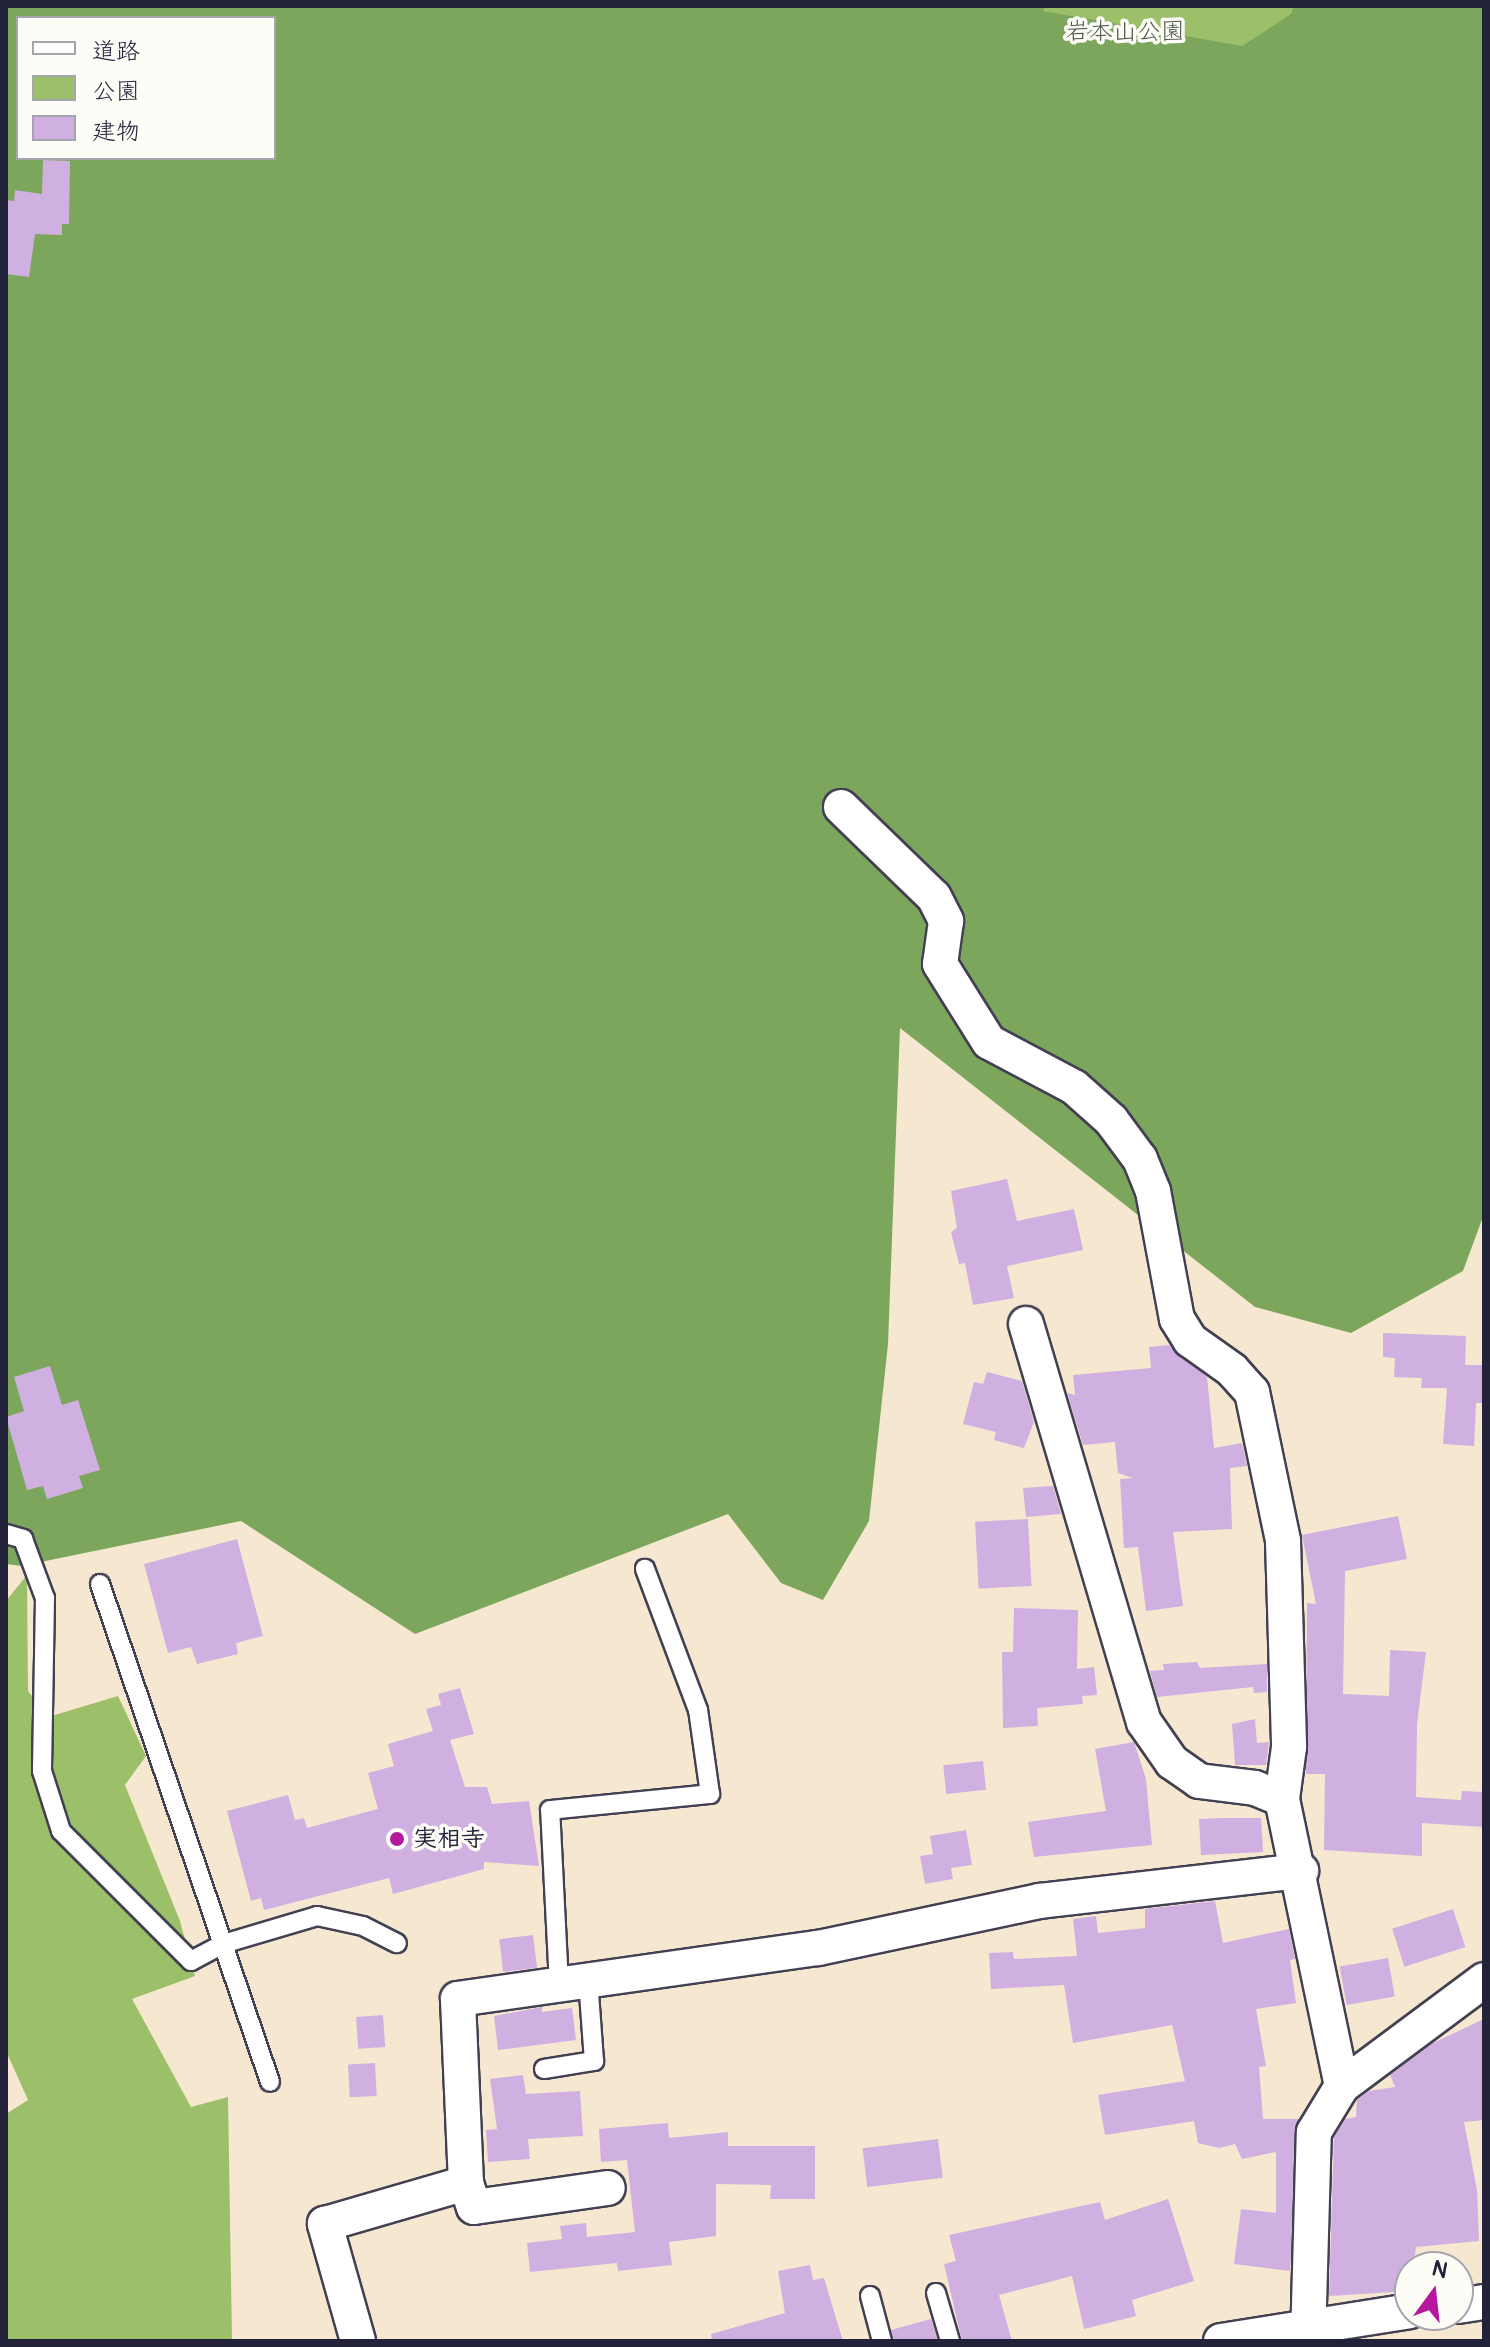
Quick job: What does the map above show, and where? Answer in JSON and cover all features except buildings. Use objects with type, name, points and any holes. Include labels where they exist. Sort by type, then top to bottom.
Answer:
[{"type":"street","points":[[841,807],[934,897],[946,921],[940,964],[989,1042],[1074,1087],[1111,1120],[1140,1159],[1153,1191],[1177,1319],[1190,1340],[1232,1370],[1252,1392],[1283,1541],[1289,1747],[1282,1799],[1301,1871],[1342,2086]]},
{"type":"street","points":[[1026,1324],[1144,1722],[1172,1762],[1199,1781],[1255,1788],[1282,1799]]},
{"type":"street","points":[[608,2188],[474,2207],[466,2183],[458,1999],[818,1948],[1040,1901],[1301,1871]]},
{"type":"street","points":[[1308,2332],[1314,2132],[1342,2086],[1484,1980]]},
{"type":"street","points":[[358,2341],[325,2224],[466,2183]]},
{"type":"street","points":[[1221,2341],[1308,2332],[1394,2314]]},
{"type":"lane","points":[[6,1534],[23,1539],[45,1598],[42,1771],[61,1831],[191,1961],[223,1944],[317,1916],[363,1926],[397,1943]]},
{"type":"lane","points":[[544,2069],[594,2061],[574,1983],[550,1810],[710,1794],[698,1710],[645,1569]]},
{"type":"lane","points":[[100,1584],[270,2082]]},
{"type":"lane","points":[[936,2293],[950,2341]]},
{"type":"lane","points":[[870,2296],[882,2341]]},
{"type":"green space","points":[[6,6],[1045,6],[1043,11],[1242,46],[1291,14],[1294,6],[1484,6],[1484,1214],[1463,1271],[1351,1333],[1255,1307],[900,1028],[888,1344],[869,1521],[823,1600],[781,1583],[728,1514],[415,1634],[241,1521],[21,1566],[6,1564]]},
{"type":"green space","name":"岩本山公園","points":[[1003,6],[1301,6],[1289,41],[1115,60]]},
{"type":"green space","points":[[27,1575],[28,1691],[48,1717],[118,1696],[146,1756],[125,1785],[180,1921],[195,1976],[132,1999],[191,2107],[228,2097],[232,2341],[6,2341],[6,2114],[28,2100],[6,2051],[6,1601]]},
{"type":"place","name":"実相寺","points":[[397,1839]]}]
